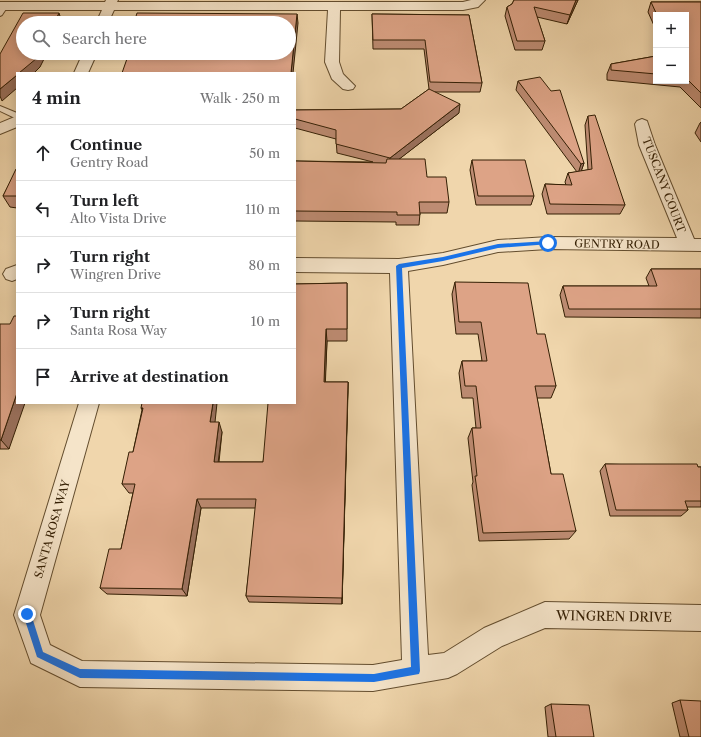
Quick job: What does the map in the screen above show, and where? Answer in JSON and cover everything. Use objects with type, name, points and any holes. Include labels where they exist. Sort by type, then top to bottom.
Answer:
[{"type":"street","points":[[2,9],[110,3],[334,7],[463,6],[474,4],[479,0]]},
{"type":"street","points":[[105,16],[110,3]]},
{"type":"street","points":[[334,7],[332,62],[337,76],[348,86]]},
{"type":"street","points":[[81,72],[87,60]]},
{"type":"street","points":[[0,129],[16,121]]},
{"type":"street","name":"TUSCANY COURT","points":[[642,124],[647,145],[694,245]]},
{"type":"street","name":"GENTRY ROAD","points":[[296,265],[399,266],[443,259],[498,246],[548,243],[694,245]]},
{"type":"street","points":[[399,266],[416,671]]},
{"type":"street","name":"SANTA ROSA WAY","points":[[40,654],[27,614],[89,404]]},
{"type":"street","name":"WINGREN DRIVE","points":[[40,654],[80,674],[374,678],[448,665],[494,637],[545,614],[701,618]]},
{"type":"lane","points":[[0,108],[16,116]]},
{"type":"building","points":[[514,0],[576,0],[570,15],[534,7],[545,41],[517,41],[507,7],[512,4]]},
{"type":"building","points":[[651,2],[701,2],[701,93],[689,81],[689,12],[656,12]]},
{"type":"building","points":[[23,13],[59,13],[58,16],[21,16]]},
{"type":"building","points":[[137,13],[297,14],[296,24],[296,16],[136,16]]},
{"type":"building","points":[[372,14],[469,15],[482,83],[430,82],[425,40],[373,40]]},
{"type":"building","points":[[16,25],[16,60],[35,60],[20,72],[16,72],[16,76],[0,89],[0,54]]},
{"type":"building","points":[[653,57],[653,74],[611,70],[611,64]]},
{"type":"building","points":[[127,60],[292,60],[291,72],[122,72]]},
{"type":"building","points":[[540,77],[551,91],[560,90],[584,163],[581,164],[518,81]]},
{"type":"building","points":[[429,89],[460,104],[390,158],[336,144],[336,130],[296,119],[296,110],[401,109]]},
{"type":"building","points":[[595,115],[625,205],[550,204],[545,184],[572,185],[568,173],[592,169],[588,116]]},
{"type":"building","points":[[387,159],[425,159],[427,177],[446,177],[449,202],[419,202],[420,215],[397,215],[397,212],[296,211],[296,161],[386,163]]},
{"type":"building","points":[[472,160],[525,160],[534,196],[478,196]]},
{"type":"building","points":[[16,169],[16,196],[3,196]]},
{"type":"building","points":[[651,269],[701,269],[701,309],[569,309],[563,286],[657,286]]},
{"type":"building","points":[[455,282],[528,283],[537,334],[545,334],[556,386],[535,386],[551,474],[563,474],[576,531],[483,533],[475,476],[477,476],[472,428],[481,428],[476,386],[465,386],[462,361],[487,361],[481,322],[459,322]]},
{"type":"building","points":[[347,283],[347,329],[326,329],[324,382],[348,382],[342,598],[246,596],[256,499],[197,499],[182,589],[100,588],[109,549],[121,549],[135,484],[122,484],[129,452],[133,452],[143,408],[141,408],[142,404],[213,404],[210,422],[219,422],[214,462],[263,462],[268,404],[296,404],[296,284]]},
{"type":"building","points":[[14,316],[16,316],[16,396],[0,440],[0,324],[10,324]]},
{"type":"building","points":[[605,464],[697,464],[698,467],[701,467],[701,501],[685,501],[688,510],[616,510]]},
{"type":"building","points":[[680,700],[701,701],[701,737],[689,737]]},
{"type":"building","points":[[551,704],[589,705],[594,737],[556,737]]},
{"type":"route","points":[[27,614],[40,654],[80,674],[374,678],[416,671],[399,266],[443,259],[498,246],[548,243]]}]
